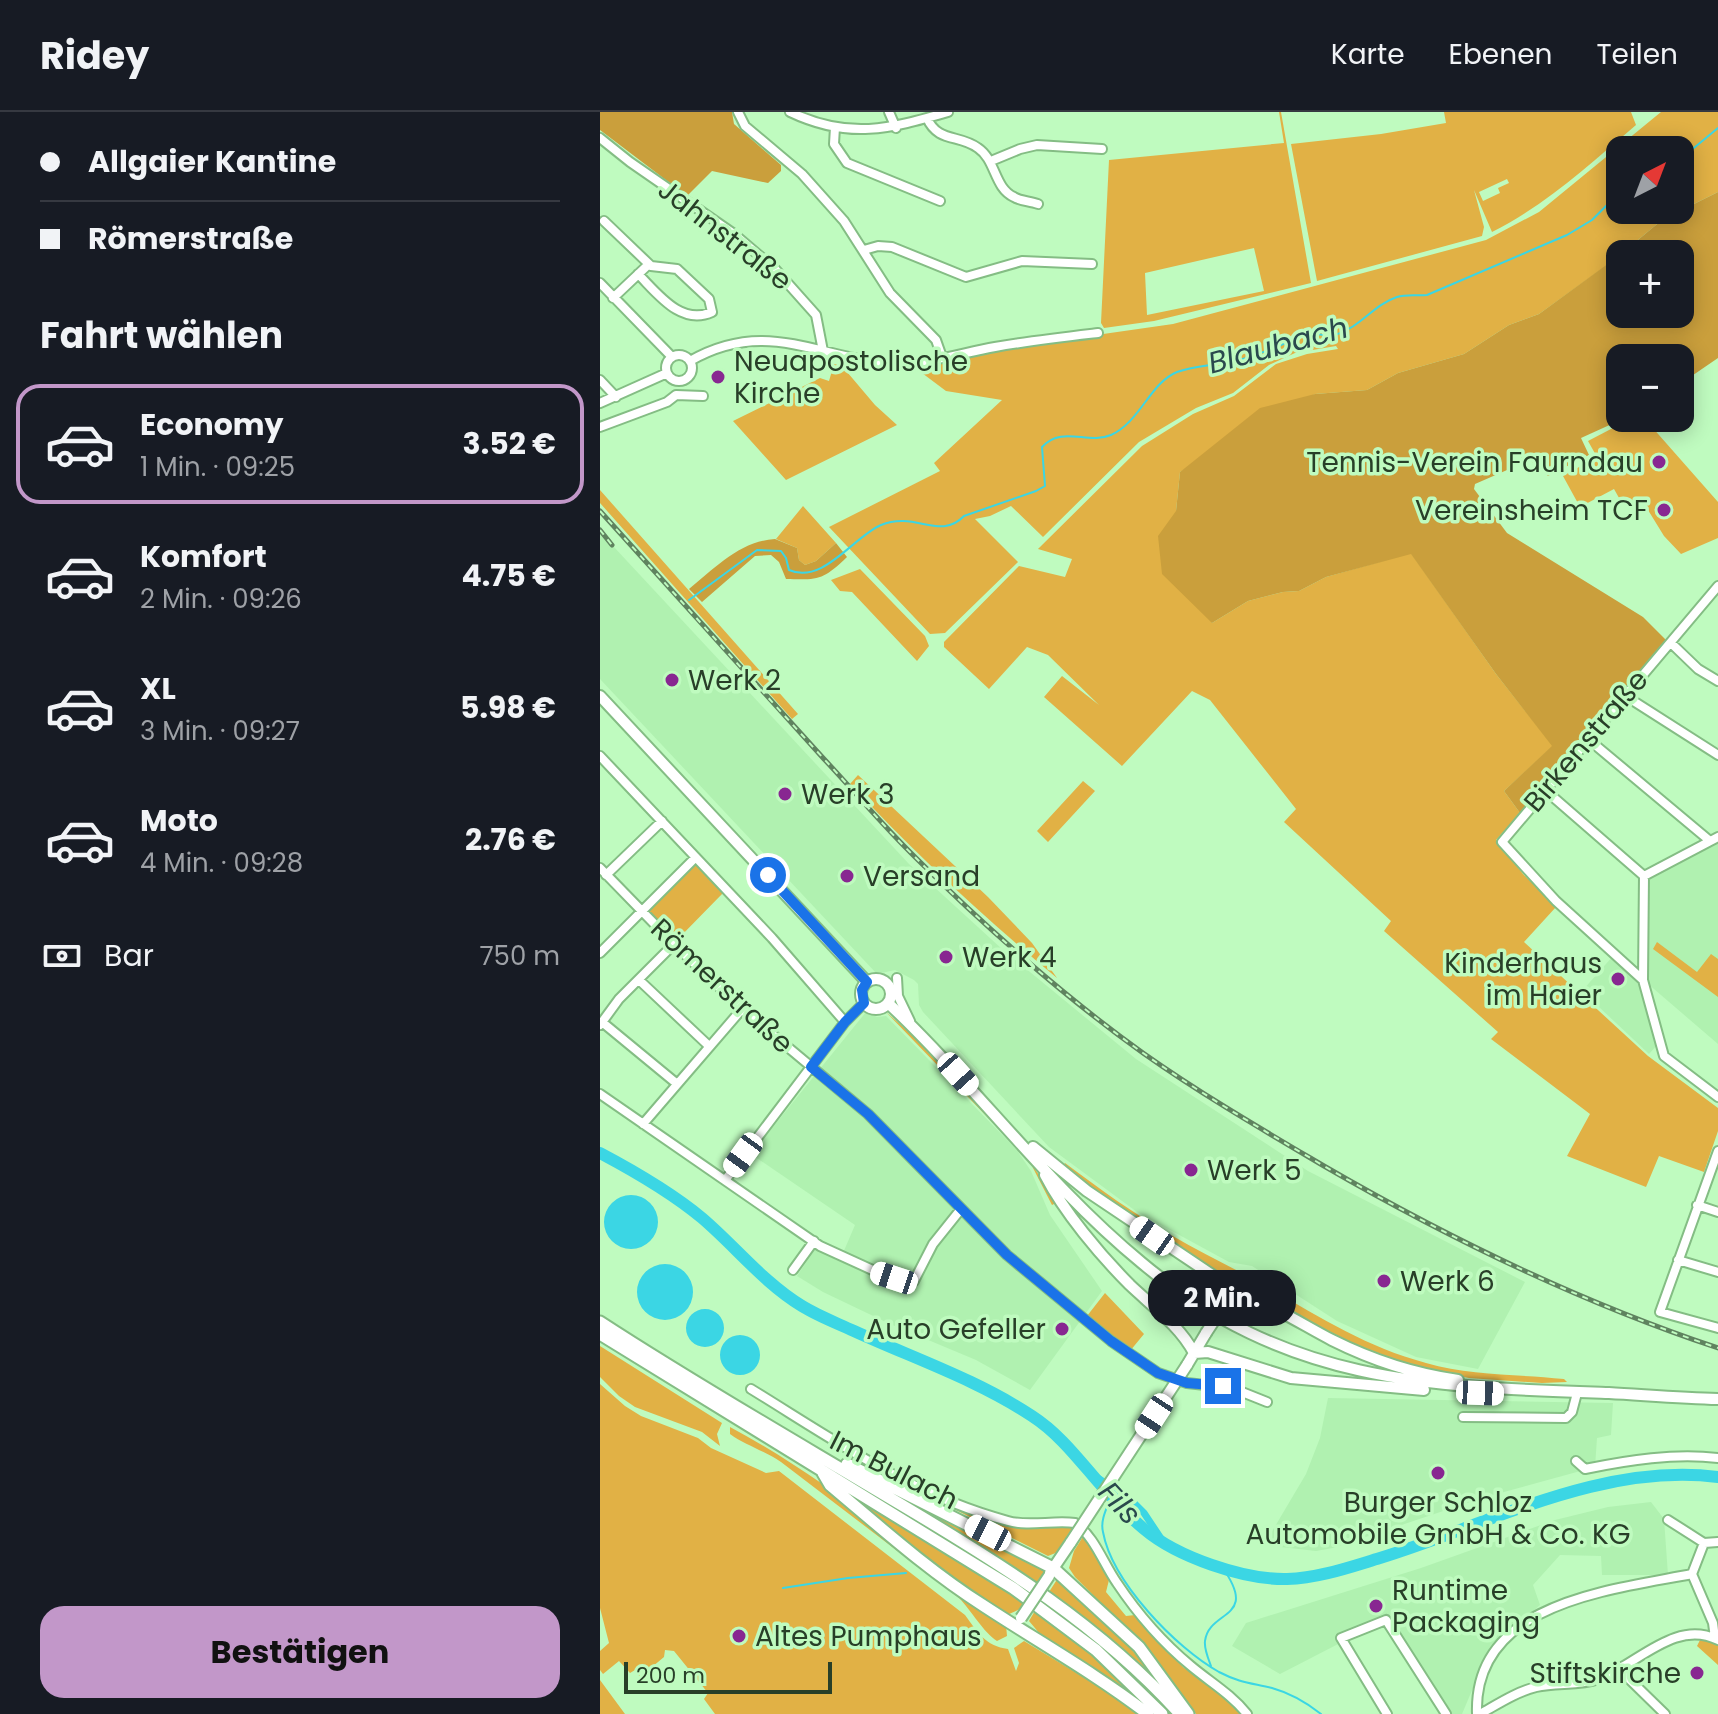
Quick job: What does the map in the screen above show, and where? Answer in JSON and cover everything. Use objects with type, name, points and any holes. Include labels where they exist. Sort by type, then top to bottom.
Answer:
[{"type":"highway","points":[[600,1322],[1040,1607],[1118,1670],[1162,1714]]},
{"type":"highway","points":[[600,1334],[982,1554],[1056,1603],[1126,1660],[1180,1714]]},
{"type":"highway","points":[[823,1464],[846,1464],[901,1490],[1051,1572],[1139,1647],[1188,1714]]},
{"type":"highway","points":[[823,1464],[830,1485],[926,1565],[982,1605],[1019,1622],[1148,1714]]},
{"type":"main road","points":[[600,696],[867,982]]},
{"type":"main road","points":[[879,979],[887,984],[891,992],[888,1003],[878,1008],[864,1003],[862,990],[867,982],[879,979]]},
{"type":"main road","points":[[888,1003],[1039,1163],[1140,1262],[1183,1295],[1236,1328],[1293,1352],[1369,1374],[1443,1386],[1718,1399]]},
{"type":"main road","points":[[1009,1130],[1087,1191],[1218,1279],[1226,1288],[1227,1301]]},
{"type":"main road","points":[[1039,1163],[1049,1182],[1102,1254],[1186,1337],[1194,1353]]},
{"type":"main road","points":[[1019,1622],[1227,1301],[1234,1295],[1250,1298],[1337,1342],[1410,1369],[1442,1378],[1511,1385],[1517,1390]]},
{"type":"main road","points":[[1194,1353],[1208,1352],[1291,1378],[1451,1392],[1509,1395],[1517,1390]]},
{"type":"street","points":[[738,112],[745,126],[807,179],[844,221],[890,293],[936,340],[942,357]]},
{"type":"street","points":[[790,112],[853,130],[896,128],[948,112]]},
{"type":"street","points":[[889,112],[896,128]]},
{"type":"street","points":[[927,118],[932,129],[940,134],[976,145],[991,161],[998,180],[1008,193],[1038,204]]},
{"type":"street","points":[[835,127],[834,144],[847,163],[940,201]]},
{"type":"street","name":"Jahnstraße","points":[[600,138],[734,234],[775,269],[816,315],[823,351]]},
{"type":"street","points":[[991,161],[1037,145],[1102,149]]},
{"type":"street","points":[[604,221],[649,264],[677,269],[709,299],[712,312],[707,315],[683,314],[638,274]]},
{"type":"street","points":[[864,250],[878,246],[892,247],[966,277],[1022,261],[1092,264]]},
{"type":"street","points":[[613,298],[649,264]]},
{"type":"street","points":[[600,283],[672,357]]},
{"type":"street","points":[[690,361],[717,347],[762,340],[891,363],[914,363],[1000,346],[1098,333]]},
{"type":"street","points":[[680,355],[690,361],[690,376],[679,381],[667,373],[667,364],[672,357],[680,355]]},
{"type":"street","points":[[600,403],[667,373]]},
{"type":"street","points":[[600,380],[616,397]]},
{"type":"street","points":[[676,395],[679,381]]},
{"type":"street","points":[[600,427],[667,402],[676,395],[703,396]]},
{"type":"street","name":"Birkenstraße","points":[[1643,980],[1556,901],[1502,842],[1718,586]]},
{"type":"street","points":[[1671,643],[1698,669],[1718,681]]},
{"type":"street","points":[[1624,695],[1718,755]]},
{"type":"street","points":[[1588,739],[1714,839],[1644,876]]},
{"type":"street","points":[[600,756],[772,938],[845,1022]]},
{"type":"street","points":[[1545,790],[1644,876],[1643,980],[1664,1056],[1718,1097]]},
{"type":"street","points":[[603,872],[662,821]]},
{"type":"street","points":[[600,953],[695,858]]},
{"type":"street","name":"Römerstraße","points":[[603,872],[742,1009],[868,1114],[961,1209],[1046,1288],[1111,1341],[1158,1373],[1187,1383],[1232,1388],[1267,1402]]},
{"type":"street","points":[[674,944],[619,999],[601,1023],[676,1083]]},
{"type":"street","points":[[897,978],[898,996],[914,1028]]},
{"type":"street","points":[[639,980],[709,1046]]},
{"type":"street","points":[[726,1179],[845,1022],[864,1003]]},
{"type":"street","points":[[643,1124],[742,1009]]},
{"type":"street","points":[[600,1094],[833,1253],[911,1284],[933,1244],[961,1209]]},
{"type":"street","points":[[1718,1151],[1660,1312],[1718,1328]]},
{"type":"street","points":[[1697,1205],[1718,1212]]},
{"type":"street","points":[[793,1270],[814,1241]]},
{"type":"street","points":[[1678,1260],[1718,1272]]},
{"type":"street","name":"Im Bulach","points":[[751,1389],[889,1475],[957,1504],[1009,1522],[1075,1523],[1088,1534],[1106,1569],[1146,1620],[1189,1664],[1228,1694],[1247,1714]]},
{"type":"street","points":[[1463,1417],[1566,1418],[1572,1412],[1577,1393]]},
{"type":"street","points":[[1576,1461],[1585,1469],[1686,1455],[1718,1458]]},
{"type":"street","points":[[1668,1520],[1704,1543],[1718,1542]]},
{"type":"street","points":[[1692,1574],[1584,1595],[1539,1613],[1511,1634],[1495,1651],[1477,1699],[1478,1714],[1537,1687],[1590,1681],[1667,1641],[1693,1634],[1716,1639],[1713,1623],[1692,1574],[1704,1543]]},
{"type":"street","points":[[1387,1714],[1341,1638],[1386,1620],[1446,1714]]},
{"type":"street","points":[[1621,1667],[1626,1676],[1665,1714]]},
{"type":"shaded area","points":[[600,112],[732,112],[734,124],[781,165],[781,171],[768,183],[712,171],[687,196],[600,130]]},
{"type":"shaded area","points":[[1279,112],[1311,283],[1154,321],[1104,328],[1101,323],[1109,160],[1284,143]],"holes":[[[1254,248],[1264,291],[1147,315],[1145,273]]]},
{"type":"shaded area","points":[[1444,112],[1631,112],[1636,125],[1623,136],[1606,136],[1606,150],[1584,169],[1549,197],[1492,232],[1474,190],[1484,227],[1482,236],[1317,281],[1291,144],[1446,123]],"holes":[[[1507,179],[1509,183],[1498,188],[1500,193],[1483,201],[1479,192]]]},
{"type":"shaded area","points":[[1661,112],[1718,112],[1718,192],[1694,204],[1694,136],[1632,136]]},
{"type":"shaded area","points":[[1606,157],[1606,224],[1657,224],[1638,240],[1606,240],[1606,266],[1539,314],[1509,325],[1464,354],[1398,373],[1367,390],[1315,394],[1180,472],[1176,511],[1212,623],[1248,601],[1299,591],[1326,577],[1411,553],[1496,674],[1553,746],[1504,791],[1520,813],[1496,840],[1523,874],[1556,907],[1524,942],[1648,1056],[1718,1108],[1718,1131],[1704,1172],[1659,1156],[1646,1187],[1567,1156],[1590,1114],[1491,1039],[1498,1032],[1384,931],[1391,921],[1284,822],[1296,809],[1210,700],[1192,691],[1122,766],[1044,697],[1062,676],[1099,705],[1048,655],[1027,647],[989,689],[944,647],[944,642],[1019,566],[1065,577],[1072,559],[1038,549],[1142,446],[1193,414],[1234,396],[1276,364],[1307,354],[1338,349],[1336,346],[1295,353],[1269,365],[1233,393],[1196,408],[1139,442],[1043,537],[1011,506],[975,519],[1018,562],[945,633],[930,634],[829,527],[940,471],[934,463],[1002,400],[946,391],[918,370],[933,367],[934,362],[1006,348],[1173,324],[1486,240],[1539,212]]},
{"type":"shaded area","points":[[1718,192],[1718,358],[1694,374],[1694,344],[1606,344],[1606,427],[1581,438],[1589,455],[1548,476],[1530,460],[1475,484],[1474,489],[1507,533],[1643,617],[1667,641],[1520,813],[1504,791],[1552,746],[1496,674],[1411,554],[1326,577],[1299,591],[1248,601],[1212,623],[1162,574],[1158,536],[1176,511],[1180,472],[1260,408],[1315,394],[1367,390],[1398,373],[1464,354],[1509,325],[1539,314],[1606,265],[1606,328],[1694,328],[1694,240],[1638,240],[1657,224],[1694,224],[1694,204]]},
{"type":"shaded area","points":[[834,364],[842,366],[875,405],[897,425],[786,480],[733,421],[820,378],[829,381]]},
{"type":"shaded area","points":[[1606,432],[1656,432],[1718,502],[1718,538],[1681,554],[1664,536],[1640,497],[1623,505],[1614,489],[1580,507],[1563,476],[1597,457],[1588,441]]},
{"type":"shaded area","points":[[600,490],[798,714],[792,719],[600,503]]},
{"type":"shaded area","points":[[803,506],[836,543],[816,561],[805,565],[799,560],[797,548],[776,539]]},
{"type":"shaded area","points":[[600,532],[909,864],[1002,949],[1136,1059],[1308,1171],[1525,1282],[1478,1369],[1416,1357],[1337,1321],[1252,1266],[1229,1262],[1137,1212],[1049,1147],[923,1012],[919,1005],[918,984],[895,970],[877,974],[600,679]]},
{"type":"shaded area","points":[[775,539],[797,548],[799,560],[805,565],[816,561],[836,543],[847,557],[820,577],[786,579],[779,562],[771,555],[755,556],[702,602],[689,589],[740,550]]},
{"type":"shaded area","points":[[860,569],[925,636],[929,646],[917,661],[852,592],[840,591],[831,580]]},
{"type":"shaded area","points":[[858,775],[988,897],[1032,943],[1057,978],[976,908],[875,810],[850,784]]},
{"type":"shaded area","points":[[1083,781],[1095,791],[1048,842],[1037,831]]},
{"type":"shaded area","points":[[1718,838],[1718,1044],[1647,983],[1645,876]]},
{"type":"shaded area","points":[[694,863],[723,893],[677,940],[647,910]]},
{"type":"shaded area","points":[[1657,942],[1697,972],[1711,954],[1718,959],[1718,997],[1653,949]]},
{"type":"shaded area","points":[[1613,956],[1642,983],[1658,1044],[1649,1054],[1582,991]]},
{"type":"shaded area","points":[[866,1012],[877,1017],[886,1016],[1016,1149],[1031,1171],[1050,1215],[1102,1291],[1030,1390],[976,1360],[890,1324],[797,1276],[817,1246],[840,1260],[855,1225],[751,1154]]},
{"type":"shaded area","points":[[886,1012],[1020,1148],[1058,1202],[1052,1205],[1022,1153]]},
{"type":"shaded area","points":[[1065,1163],[1171,1235],[1341,1329],[1382,1348],[1443,1367],[1564,1379],[1567,1382],[1469,1378],[1418,1368],[1357,1345],[1247,1291],[1236,1289],[1225,1276],[1125,1213],[1062,1168]]},
{"type":"shaded area","points":[[1105,1293],[1144,1334],[1130,1351],[1087,1316]]},
{"type":"shaded area","points":[[622,1344],[829,1465],[1032,1591],[1030,1594]]},
{"type":"shaded area","points":[[600,1346],[722,1423],[717,1434],[720,1446],[702,1432],[635,1407],[619,1396],[600,1377]]},
{"type":"shaded area","points":[[600,1384],[641,1416],[698,1438],[711,1448],[766,1473],[779,1471],[965,1615],[988,1642],[1008,1649],[1016,1671],[1019,1663],[1014,1648],[1024,1641],[1139,1714],[715,1714],[704,1699],[708,1693],[674,1651],[665,1650],[664,1657],[640,1677],[635,1670],[630,1673],[619,1661],[603,1674],[600,1670],[600,1651],[609,1643],[600,1608]]},
{"type":"shaded area","points":[[1328,1398],[1613,1403],[1611,1435],[1597,1438],[1595,1467],[1482,1498],[1333,1548],[1316,1551],[1264,1545],[1306,1474],[1320,1438]]},
{"type":"shaded area","points":[[730,1427],[803,1471],[872,1520],[1006,1625],[1007,1636],[997,1641],[959,1598],[781,1462],[730,1434]]},
{"type":"shaded area","points":[[880,1485],[1045,1568],[1045,1571],[1036,1584]]},
{"type":"shaded area","points":[[847,1492],[1025,1602],[1020,1609],[1007,1615],[925,1556]]},
{"type":"shaded area","points":[[1651,1502],[1664,1519],[1668,1575],[1602,1575],[1601,1556],[1560,1555],[1533,1585],[1540,1605],[1489,1650],[1462,1714],[1451,1714],[1390,1621],[1280,1674],[1232,1646],[1246,1623],[1421,1568],[1555,1520],[1608,1507]]},
{"type":"shaded area","points":[[955,1505],[1010,1525],[1074,1525],[1058,1552],[1048,1556],[954,1509]]},
{"type":"shaded area","points":[[1084,1535],[1109,1580],[1106,1592],[1126,1616],[1135,1615],[1183,1667],[1219,1693],[1241,1714],[1196,1714],[1153,1655],[1075,1577],[1069,1568],[1074,1551]]},
{"type":"shaded area","points":[[1058,1578],[1116,1632],[1167,1693],[1120,1647],[1049,1592]]},
{"type":"shaded area","points":[[1043,1599],[1111,1652],[1175,1714],[1169,1714],[1109,1656],[1041,1602]]},
{"type":"shaded area","points":[[1036,1609],[1103,1662],[1154,1714],[1040,1634],[1029,1621]]},
{"type":"shaded area","points":[[1703,1634],[1718,1640],[1718,1665],[1697,1646]]},
{"type":"shaded area","points":[[600,1680],[625,1714],[600,1714]]},
{"type":"water","points":[[631,1195],[650,1203],[658,1222],[650,1241],[631,1249],[612,1241],[604,1222],[612,1203]]},
{"type":"water","points":[[665,1264],[684,1273],[693,1292],[684,1311],[665,1320],[646,1311],[637,1292],[646,1273]]},
{"type":"water","points":[[705,1309],[719,1314],[724,1328],[719,1342],[705,1347],[691,1342],[686,1328],[691,1314]]},
{"type":"water","points":[[740,1335],[754,1341],[760,1355],[754,1369],[740,1375],[726,1369],[720,1355],[726,1341]]},
{"type":"waterway","name":"Blaubach","points":[[1694,148],[1718,128]]},
{"type":"waterway","name":"Blaubach","points":[[689,600],[757,550],[781,551],[789,570],[802,573],[814,571],[826,566],[881,525],[905,521],[946,526],[964,516],[1036,491],[1045,486],[1042,447],[1058,437],[1111,435],[1130,421],[1159,385],[1177,372],[1243,359],[1302,335],[1335,335],[1397,297],[1427,295],[1567,235],[1592,220],[1606,206]]},
{"type":"waterway","name":"Fils","points":[[600,1153],[690,1209],[775,1287],[802,1306],[968,1380],[1032,1416],[1063,1442],[1116,1503],[1144,1529],[1174,1549],[1232,1571],[1287,1579],[1323,1574],[1380,1558],[1588,1487],[1674,1475],[1718,1477]]},
{"type":"waterway","points":[[1090,1473],[1119,1492]]},
{"type":"waterway","points":[[1111,1497],[1102,1523],[1109,1551],[1119,1572],[1148,1612],[1184,1647],[1219,1672],[1285,1693],[1321,1714]]},
{"type":"waterway","points":[[1130,1499],[1144,1513],[1162,1540]]},
{"type":"waterway","points":[[1211,1666],[1205,1644],[1208,1631],[1229,1612],[1236,1596],[1222,1567]]},
{"type":"waterway","points":[[783,1588],[906,1573]]},
{"type":"railway","points":[[600,511],[904,846],[997,935],[1114,1032],[1232,1111],[1419,1219],[1566,1289],[1718,1348]]},
{"type":"railway","points":[[600,530],[612,545]]},
{"type":"place","name":"Neuapostolische Kirche","points":[[718,377]]},
{"type":"place","name":"Tennis-Verein Faurndau","points":[[1659,462]]},
{"type":"place","name":"Vereinsheim TCF","points":[[1664,510]]},
{"type":"place","name":"Werk 2","points":[[672,680]]},
{"type":"place","name":"Werk 3","points":[[785,794]]},
{"type":"place","name":"Versand","points":[[847,876]]},
{"type":"place","name":"Werk 4","points":[[946,957]]},
{"type":"place","name":"Kinderhaus im Haier","points":[[1618,979]]},
{"type":"place","name":"Werk 5","points":[[1191,1170]]},
{"type":"place","name":"Werk 6","points":[[1384,1281]]},
{"type":"place","name":"Auto Gefeller","points":[[1062,1329]]},
{"type":"place","name":"Burger Schloz Automobile GmbH & Co. KG","points":[[1438,1473]]},
{"type":"place","name":"Runtime Packaging","points":[[1376,1606]]},
{"type":"place","name":"Altes Pumphaus","points":[[739,1636]]},
{"type":"place","name":"Stiftskirche","points":[[1697,1673]]},
{"type":"route","points":[[768,875],[867,982],[861,994],[864,1003],[845,1022],[811,1067],[868,1114],[1007,1255],[1111,1341],[1158,1373],[1187,1383],[1223,1386]]}]
